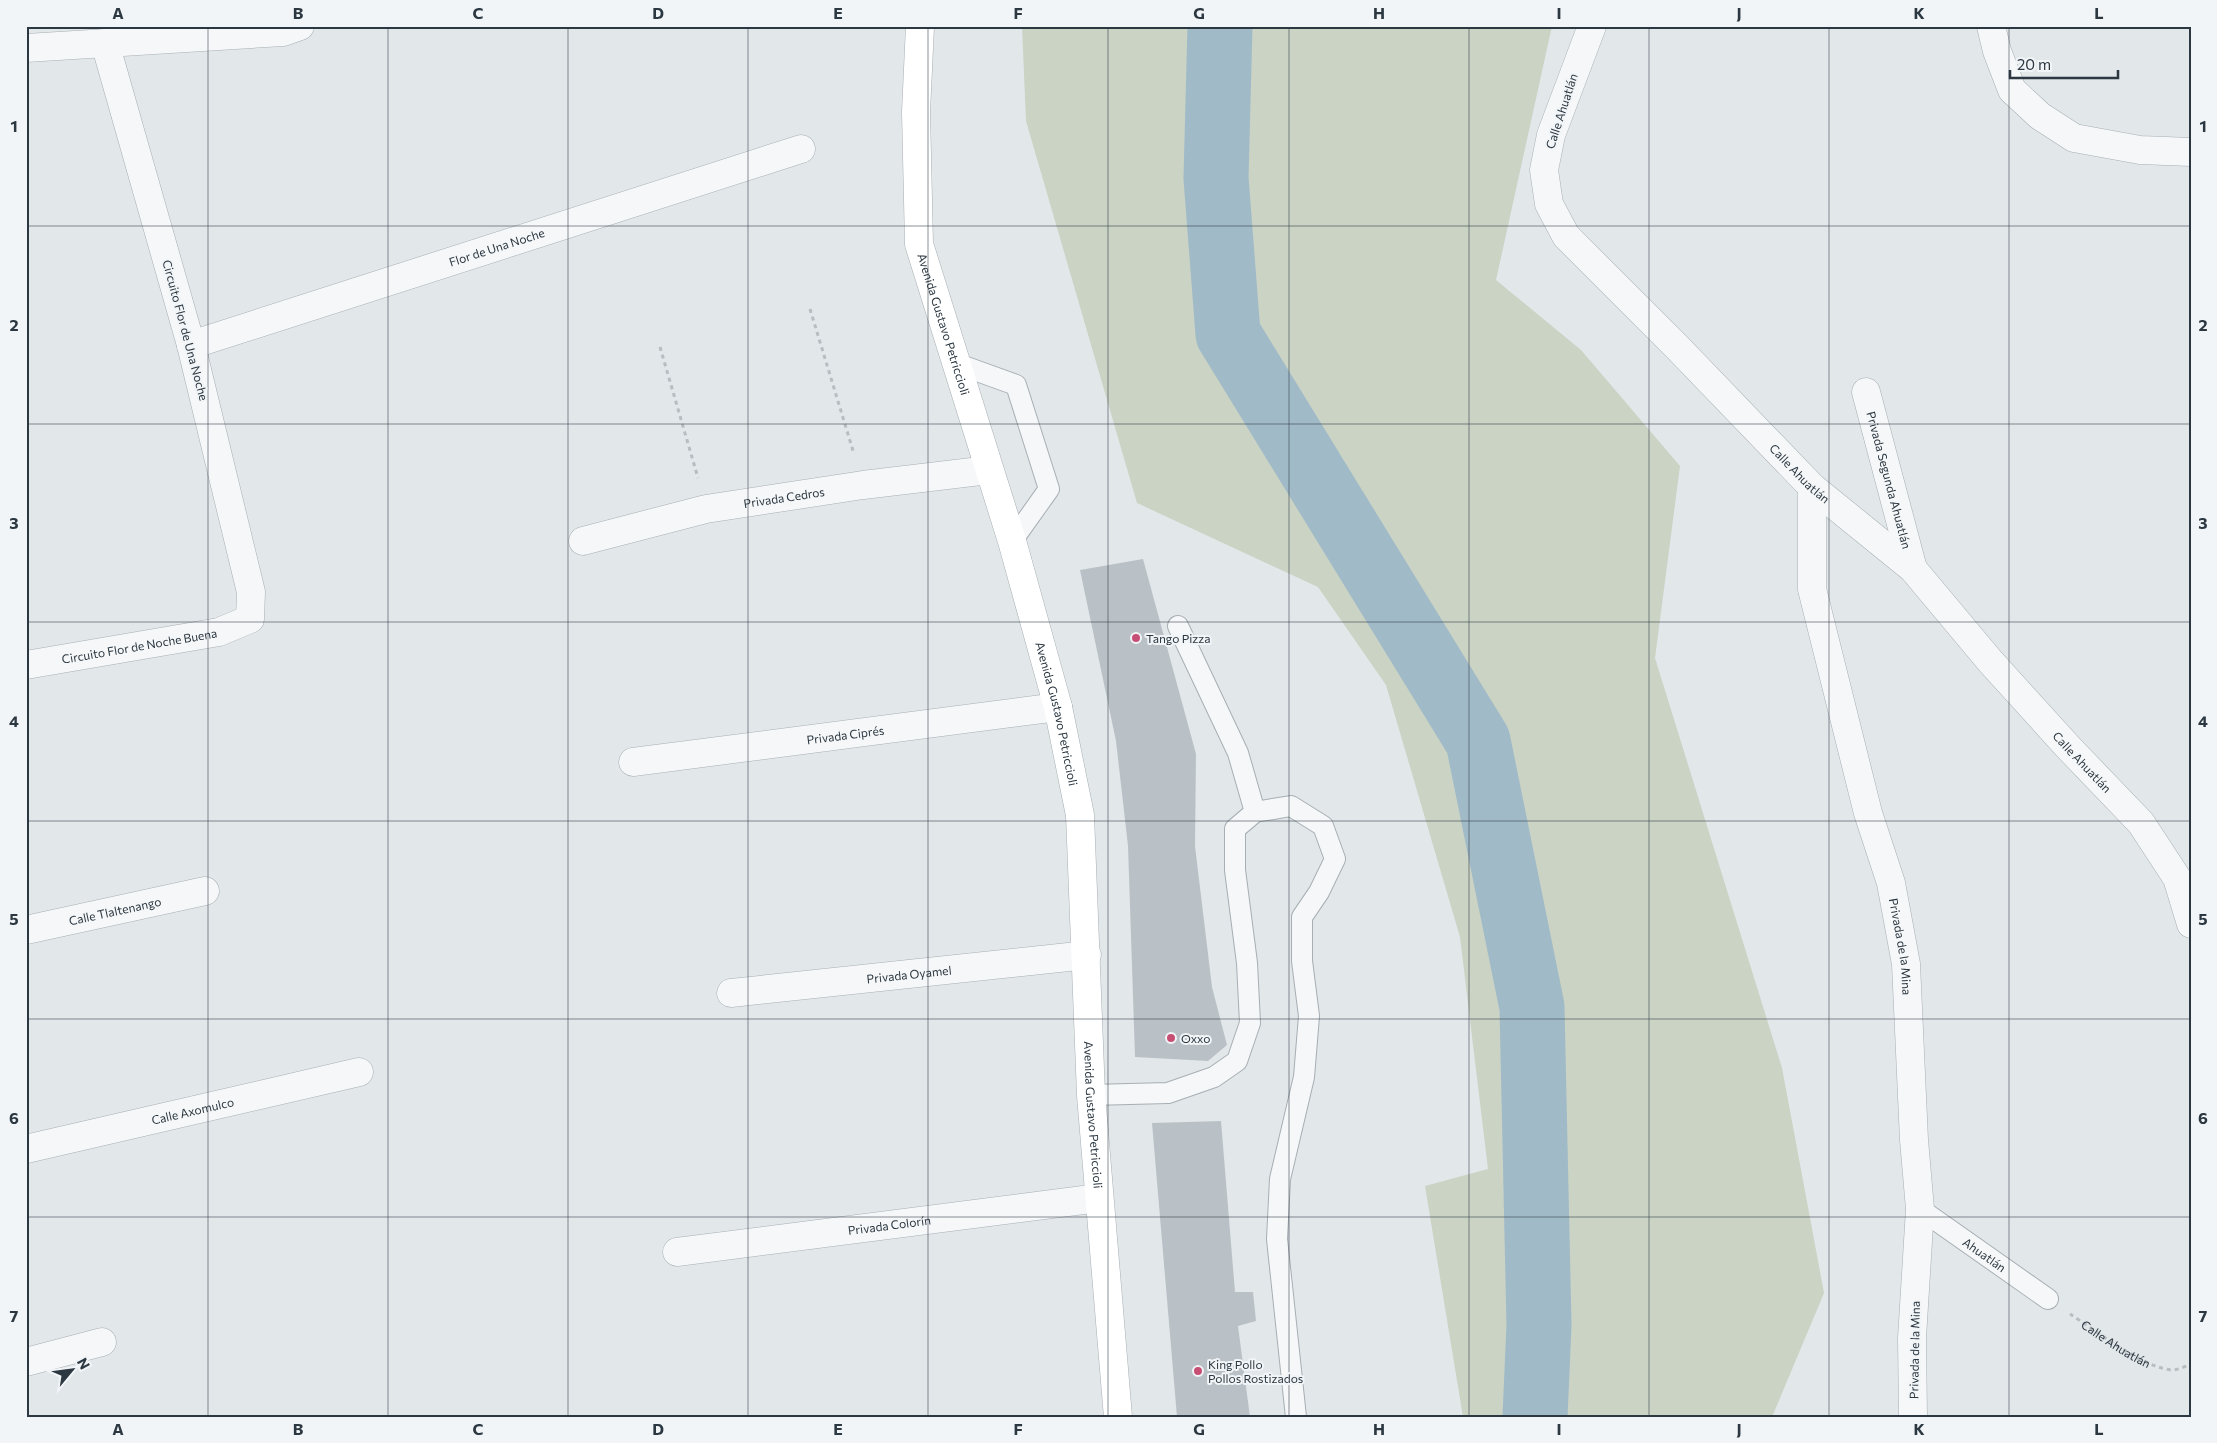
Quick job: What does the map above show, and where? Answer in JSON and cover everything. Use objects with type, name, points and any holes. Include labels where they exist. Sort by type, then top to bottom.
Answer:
[{"type":"street","points":[[26,48],[283,32],[300,26]]},
{"type":"street","name":"Avenida Gustavo Petriccioli","points":[[920,26],[916,112],[920,244],[1012,540],[1058,708],[1080,815],[1087,955],[1090,1095],[1118,1417]]},
{"type":"street","name":"Calle Ahuatlán","points":[[1592,26],[1551,135],[1544,170],[1549,204],[1566,236],[1685,355],[1812,487],[1913,569],[1990,661],[2068,747],[2141,823],[2184,879],[2191,924]]},
{"type":"street","points":[[1991,26],[2012,90],[2040,116],[2074,138],[2140,150],[2191,152]]},
{"type":"street","name":"Circuito Flor de Una Noche","points":[[105,44],[191,345],[251,592],[250,619]]},
{"type":"street","name":"Flor de Una Noche","points":[[191,345],[802,149]]},
{"type":"street","name":"Privada Segunda Ahuatlán","points":[[1866,392],[1913,569]]},
{"type":"street","name":"Privada Cedros","points":[[583,542],[706,509],[863,485],[989,470]]},
{"type":"street","name":"Privada de la Mina","points":[[1812,487],[1812,588],[1868,813],[1891,883],[1906,964],[1914,1140],[1920,1209],[1912,1338],[1913,1417]]},
{"type":"street","name":"Circuito Flor de Noche Buena","points":[[26,665],[219,632],[250,619]]},
{"type":"street","name":"Privada Ciprés","points":[[633,762],[1058,708]]},
{"type":"street","name":"Calle Tlaltenango","points":[[26,930],[205,891]]},
{"type":"street","name":"Privada Oyamel","points":[[731,993],[1087,955]]},
{"type":"street","name":"Calle Axomulco","points":[[26,1149],[359,1072]]},
{"type":"street","name":"Privada Colorín","points":[[677,1252],[1100,1198]]},
{"type":"street","points":[[26,1362],[102,1342]]},
{"type":"lane","points":[[958,364],[1016,385],[1049,489],[1012,540]]},
{"type":"lane","points":[[1178,626],[1238,753],[1255,812]]},
{"type":"lane","points":[[1090,1095],[1168,1093],[1214,1077],[1237,1061],[1250,1023],[1247,963],[1235,870],[1235,829],[1255,812],[1291,806],[1323,826],[1335,859],[1319,892],[1302,917],[1302,961],[1309,1016],[1304,1077],[1280,1179],[1277,1239],[1296,1417]]},
{"type":"lane","name":"Ahuatlán","points":[[1920,1209],[2048,1299]]},
{"type":"path","points":[[810,308],[863,485]]},
{"type":"path","points":[[660,347],[706,509]]},
{"type":"path","name":"Calle Ahuatlán","points":[[2048,1299],[2118,1346],[2154,1364],[2173,1370],[2191,1364]]},
{"type":"green space","points":[[1022,26],[1552,26],[1496,280],[1581,350],[1680,466],[1655,658],[1782,1068],[1824,1293],[1772,1417],[1463,1417],[1425,1186],[1488,1169],[1460,937],[1386,685],[1318,587],[1137,503],[1026,121]]},
{"type":"building","points":[[1143,559],[1196,754],[1195,846],[1212,987],[1227,1045],[1208,1061],[1135,1057],[1128,846],[1116,741],[1080,570]]},
{"type":"building","points":[[1221,1121],[1235,1292],[1253,1292],[1256,1321],[1238,1326],[1250,1417],[1177,1417],[1152,1123]]},
{"type":"waterway","points":[[1220,26],[1216,178],[1228,334],[1478,741],[1532,1007],[1539,1325],[1535,1417]]},
{"type":"place","name":"Tango Pizza","points":[[1136,638]]},
{"type":"place","name":"Oxxo","points":[[1171,1038]]},
{"type":"place","name":"King Pollo Pollos Rostizados","points":[[1198,1371]]}]
